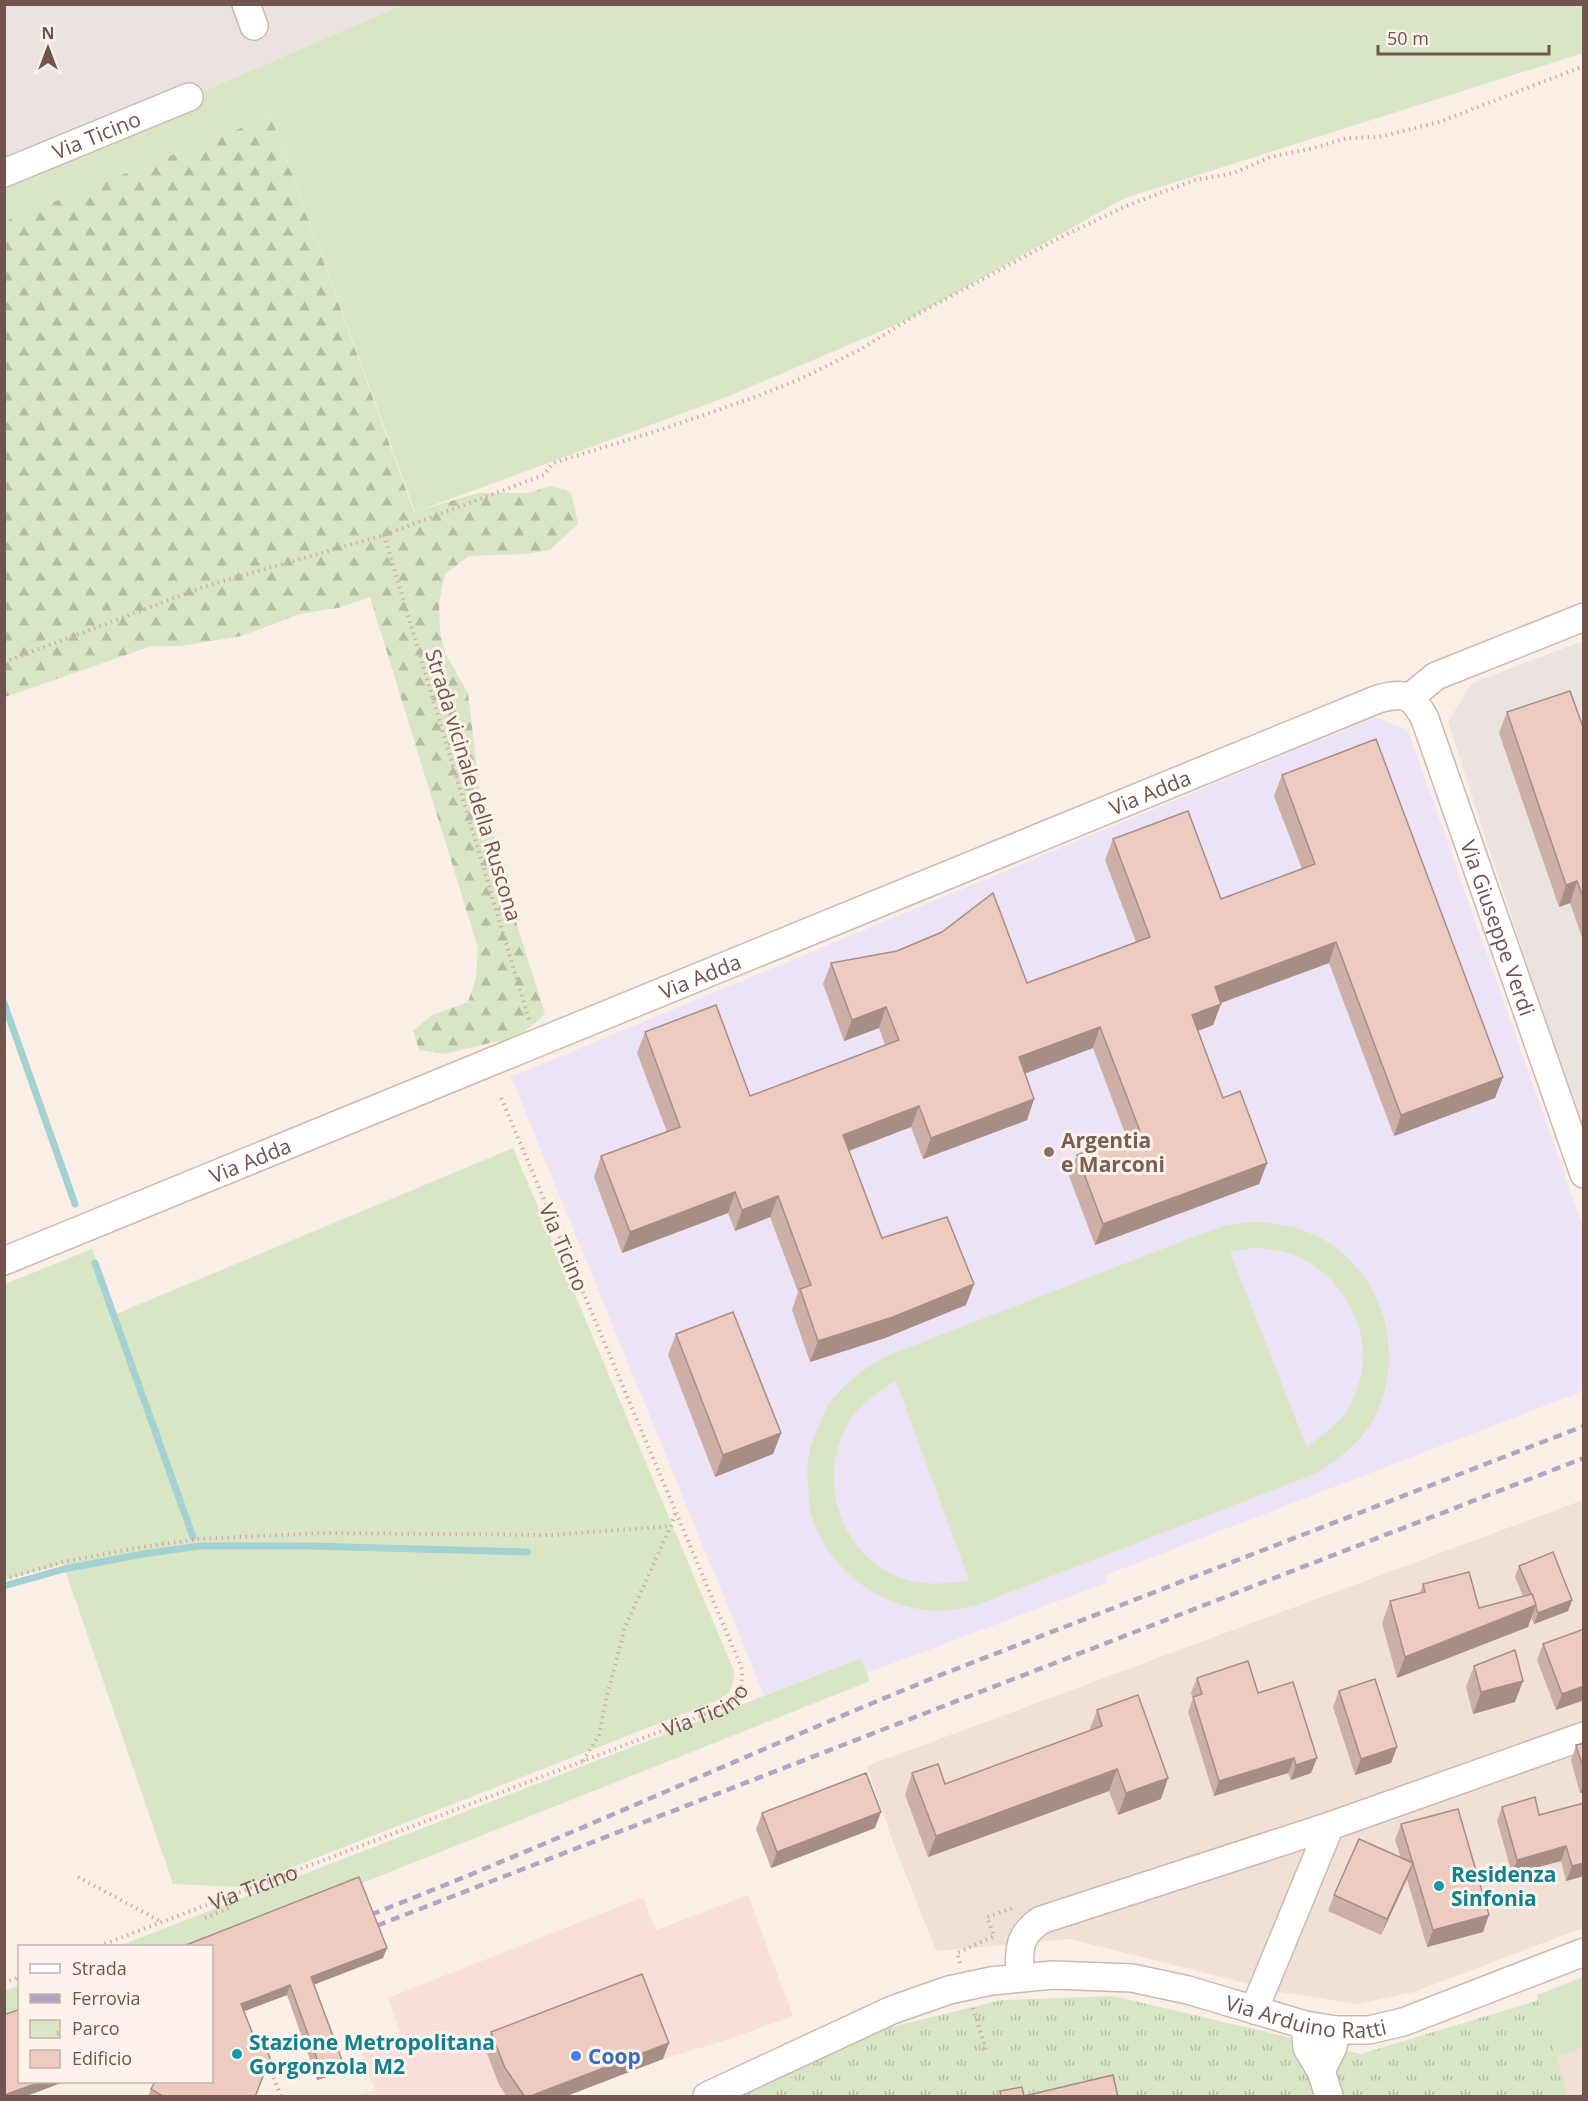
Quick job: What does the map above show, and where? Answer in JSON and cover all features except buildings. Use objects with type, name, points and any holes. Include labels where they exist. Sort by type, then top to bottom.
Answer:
[{"type":"street","name":"Via Ticino","points":[[4,173],[189,97]]},
{"type":"street","name":"Via Adda","points":[[4,1260],[1378,699],[1403,696],[1436,676],[1584,617]]},
{"type":"street","name":"Via Giuseppe Verdi","points":[[1403,696],[1418,705],[1425,718],[1584,1174]]},
{"type":"street","points":[[1020,1977],[1021,1942],[1027,1932],[1041,1920],[1330,1826],[1584,1736]]},
{"type":"street","points":[[1254,2010],[1330,1826]]},
{"type":"street","name":"Via Arduino Ratti","points":[[722,2094],[855,2026],[909,2003],[966,1985],[1020,1977],[1071,1975],[1132,1978],[1176,1986],[1305,2025],[1336,2030],[1369,2030],[1392,2026],[1584,1952]]},
{"type":"street","points":[[1305,2025],[1307,2048],[1321,2071],[1329,2097]]},
{"type":"street","points":[[1321,2071],[1335,2043],[1336,2030]]},
{"type":"path","points":[[4,662],[209,585],[384,535],[544,475],[553,463],[676,424],[798,380],[861,349],[916,315],[1061,237],[1126,206],[1195,180],[1234,173],[1270,157],[1314,148],[1347,138],[1379,137],[1439,122],[1584,66]]},
{"type":"path","name":"Strada vicinale della Ruscona","points":[[384,535],[536,1043]]},
{"type":"path","name":"Via Ticino","points":[[104,1945],[720,1709],[734,1701],[740,1690],[742,1669],[500,1095]]},
{"type":"path","points":[[583,1762],[599,1735],[625,1627],[676,1511]]},
{"type":"path","points":[[4,1579],[63,1563],[142,1547],[199,1539],[322,1533],[552,1535],[671,1526]]},
{"type":"path","points":[[78,1877],[162,1922]]},
{"type":"path","points":[[205,1918],[231,1907],[228,1898]]},
{"type":"path","points":[[971,2001],[987,2053]]},
{"type":"path","points":[[263,2051],[281,2097]]},
{"type":"shaded area","points":[[5,5],[402,5],[5,178]]},
{"type":"shaded area","points":[[1583,641],[1583,1137],[1448,722],[1472,683]]},
{"type":"shaded area","name":"Argentia e Marconi","points":[[1375,717],[1408,730],[1583,1227],[1583,1391],[1106,1575],[1108,1582],[867,1673],[861,1658],[764,1695],[511,1077]]},
{"type":"shaded area","points":[[1583,1500],[1583,1928],[1414,1992],[1356,2004],[1280,1992],[1070,1939],[936,1951],[894,1845],[867,1766]]},
{"type":"shaded area","points":[[748,1895],[793,2016],[730,2039],[663,2059],[564,2096],[359,2095],[375,2090],[361,2051],[402,2038],[388,1998],[643,1897],[656,1930]]},
{"type":"shaded area","points":[[1583,2047],[1583,2096],[1568,2096],[1555,2058]]},
{"type":"green space","points":[[402,5],[1583,5],[1583,53],[1125,198],[907,320],[729,396],[415,512],[271,116],[5,221],[5,178]]},
{"type":"green space","points":[[271,116],[414,512],[478,493],[528,493],[550,486],[571,492],[578,524],[550,550],[526,554],[469,556],[445,574],[439,603],[440,630],[445,653],[468,693],[480,794],[486,817],[508,875],[509,899],[545,1014],[515,1040],[494,1042],[445,1054],[419,1050],[413,1031],[432,1015],[468,1002],[476,978],[478,948],[370,597],[338,608],[300,614],[241,636],[182,646],[152,646],[5,697],[5,221]]},
{"type":"green space","points":[[513,1148],[734,1671],[731,1689],[716,1701],[242,1887],[173,1884],[63,1564],[5,1580],[5,1284],[92,1249],[116,1314]]},
{"type":"green space","points":[[1250,1222],[1269,1223],[1313,1234],[1343,1254],[1361,1273],[1375,1296],[1384,1320],[1389,1347],[1388,1373],[1382,1399],[1371,1424],[1347,1452],[1317,1473],[977,1605],[957,1609],[936,1611],[895,1602],[858,1582],[829,1552],[811,1514],[808,1462],[816,1433],[829,1404],[861,1372],[884,1357],[1224,1226]],"holes":[[[1252,1248],[1289,1253],[1309,1262],[1324,1274],[1338,1288],[1348,1303],[1361,1338],[1363,1357],[1361,1375],[1352,1402],[1340,1420],[1307,1448],[1230,1252]],[[896,1381],[969,1580],[930,1583],[901,1578],[873,1562],[857,1546],[845,1527],[834,1485],[835,1462],[840,1441],[850,1420],[859,1408]]]},
{"type":"green space","points":[[861,1658],[870,1681],[207,1945],[122,1945]]},
{"type":"green space","points":[[1583,1977],[1583,2047],[1555,2058],[1537,1995]]},
{"type":"green space","points":[[18,1985],[18,2018],[4,2024],[4,1991]]},
{"type":"green space","points":[[1113,1996],[1361,2054],[1539,2000],[1568,2096],[727,2096],[879,2030],[1001,2000]]},
{"type":"waterway","points":[[4,1003],[75,1204]]},
{"type":"waterway","points":[[95,1263],[193,1537]]},
{"type":"waterway","points":[[4,1586],[64,1569],[200,1546],[308,1546],[527,1552]]},
{"type":"railway","points":[[357,1920],[505,1860],[948,1672],[1584,1426]]},
{"type":"railway","points":[[363,1931],[1584,1458]]},
{"type":"place","name":"Argentia e Marconi","points":[[1049,1152]]},
{"type":"place","name":"Residenza Sinfonia","points":[[1439,1886]]},
{"type":"place","name":"Stazione Metropolitana Gorgonzola M2","points":[[237,2054]]},
{"type":"place","name":"Coop","points":[[576,2056]]}]
